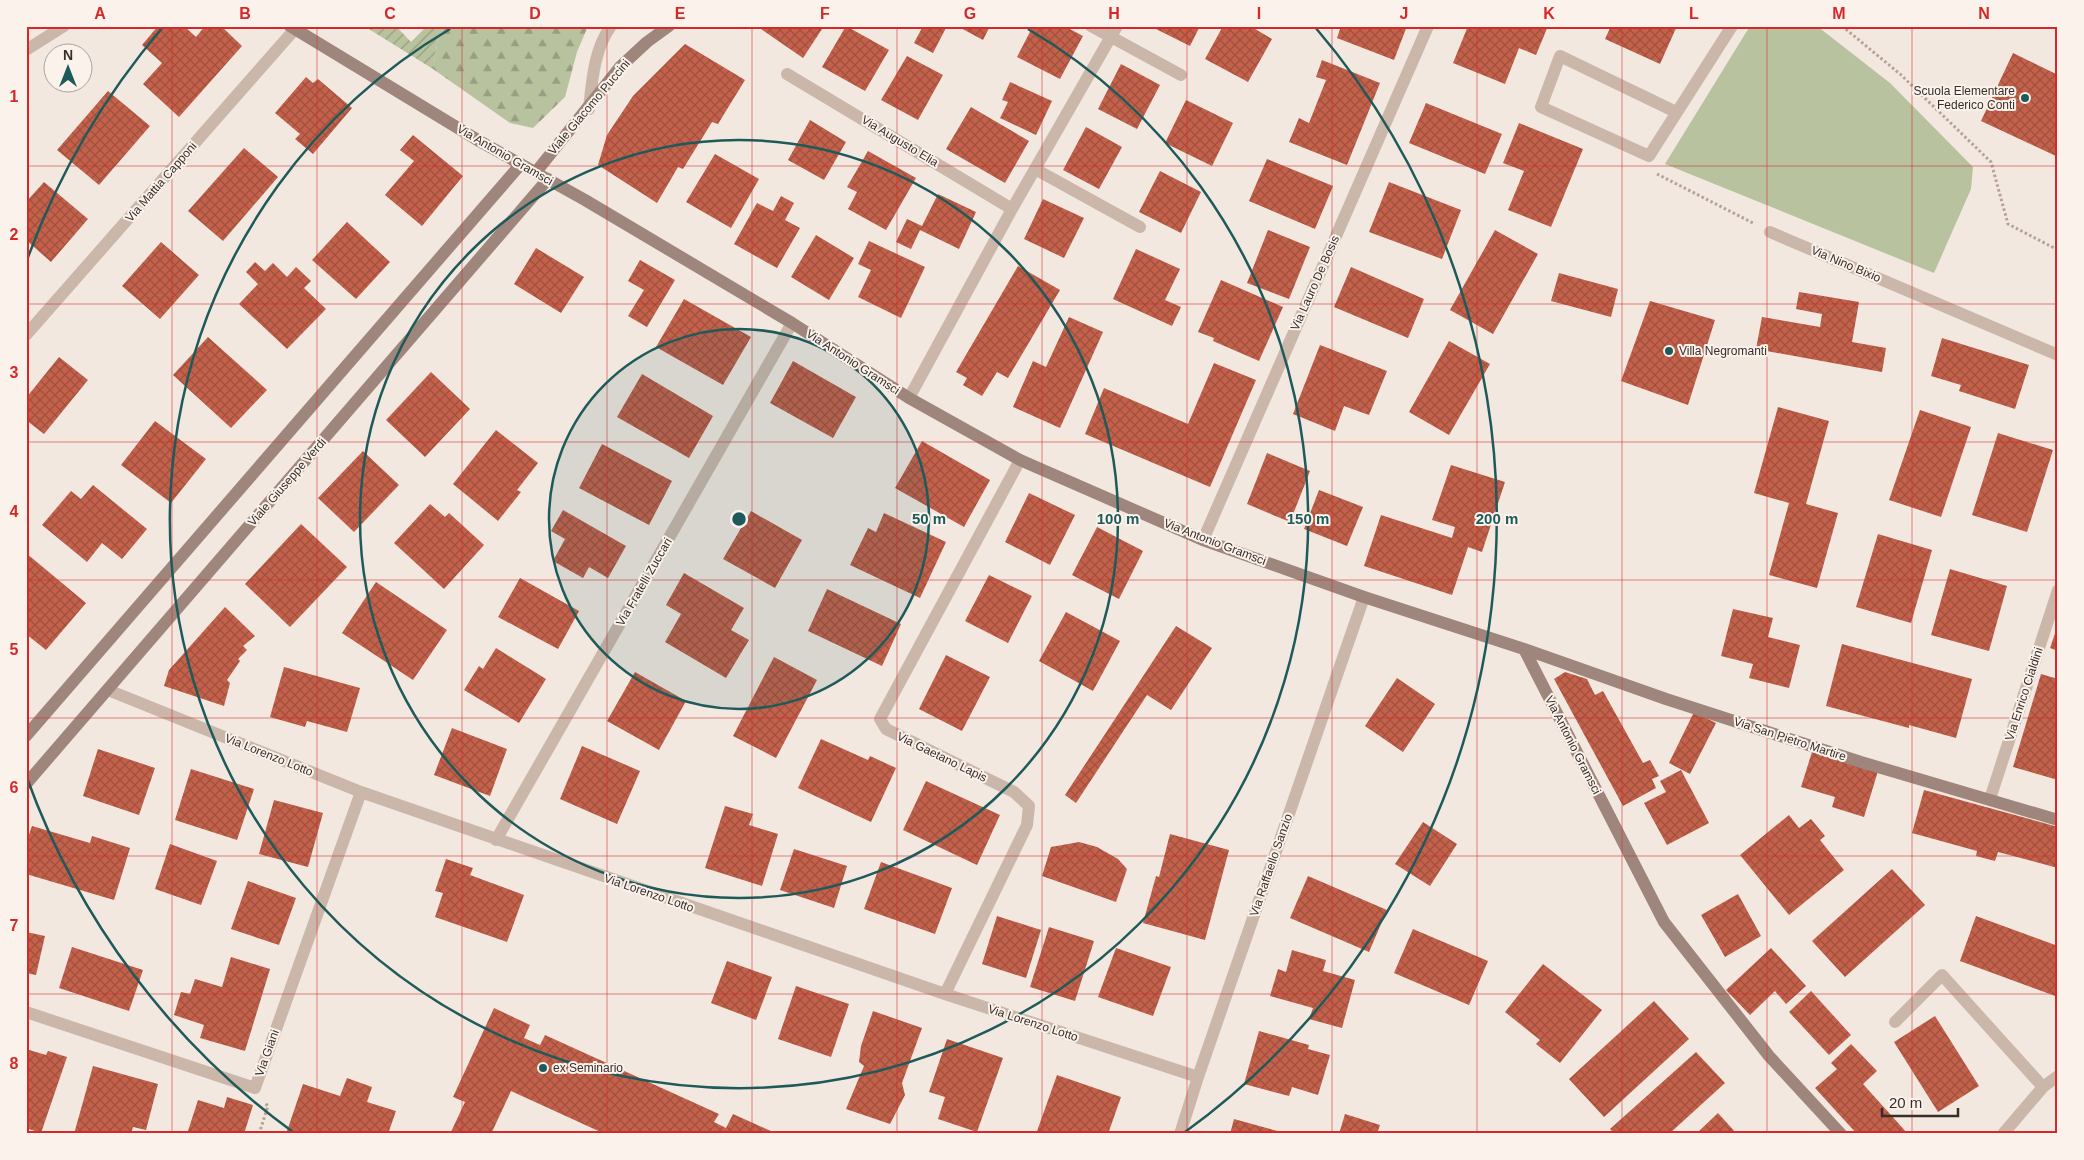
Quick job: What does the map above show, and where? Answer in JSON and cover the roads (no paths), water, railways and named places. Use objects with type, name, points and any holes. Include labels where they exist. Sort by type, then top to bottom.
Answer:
[{"type":"street","points":[[26,50],[64,26]]},
{"type":"street","points":[[589,109],[593,71],[605,34],[611,26]]},
{"type":"street","name":"Viale Giacomo Puccini","points":[[536,172],[589,109],[620,67],[647,42],[669,26]]},
{"type":"street","points":[[1091,26],[1114,32],[1181,75]]},
{"type":"street","name":"Via Lauro De Bosis","points":[[1203,540],[1428,26]]},
{"type":"street","points":[[1676,112],[1560,56],[1542,107],[1649,156],[1732,26]]},
{"type":"street","name":"Via Antonio Gramsci","points":[[293,28],[792,323],[909,398],[1020,460],[1203,540],[1364,597],[1524,649],[1664,922],[1769,1056],[1841,1134]]},
{"type":"street","name":"Via Mattia Capponi","points":[[26,335],[293,28]]},
{"type":"street","points":[[909,398],[1012,209],[1114,32]]},
{"type":"street","name":"Via Augusto Elia","points":[[787,74],[1012,209]]},
{"type":"street","points":[[26,736],[521,164]]},
{"type":"street","points":[[1035,169],[1140,228]]},
{"type":"street","name":"Viale Giuseppe Verdi","points":[[26,784],[548,179]]},
{"type":"street","name":"Via Nino Bixio","points":[[1770,232],[2058,355]]},
{"type":"street","name":"Via Fratelli Zuccari","points":[[496,840],[792,323]]},
{"type":"street","name":"Via Gaetano Lapis","points":[[945,994],[1027,825],[1029,806],[1014,792],[886,729],[880,719],[1020,460]]},
{"type":"street","name":"Via Enrico Cialdini","points":[[1990,799],[2058,590]]},
{"type":"street","name":"Via Raffaello Sanzio","points":[[1180,1134],[1364,597]]},
{"type":"street","name":"Via San Pietro Martire","points":[[1524,649],[1666,699],[1824,750],[2058,820]]},
{"type":"street","name":"Via Lorenzo Lotto","points":[[108,690],[362,792],[496,840],[945,994],[1198,1077]]},
{"type":"street","name":"Via Giani","points":[[26,1012],[255,1088],[362,792]]},
{"type":"street","points":[[1895,1022],[1942,974],[2043,1087]]},
{"type":"street","points":[[2003,1134],[2043,1087],[2058,1076]]},
{"type":"place","name":"Scuola Elementare Federico Conti","points":[[2025,98]]},
{"type":"place","name":"Villa Negromanti","points":[[1669,351]]},
{"type":"place","name":"ex Seminario","points":[[543,1068]]}]
